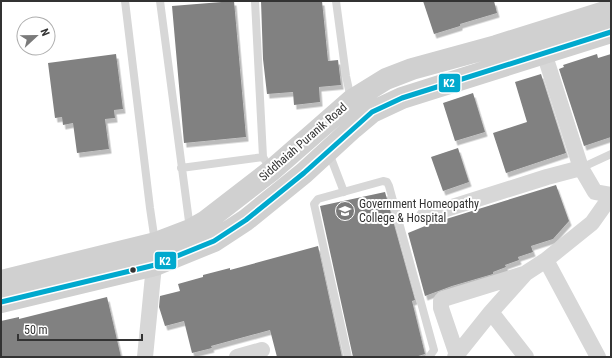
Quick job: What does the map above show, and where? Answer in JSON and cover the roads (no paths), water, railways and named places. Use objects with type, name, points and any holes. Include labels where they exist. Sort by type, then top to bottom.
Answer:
[{"type":"main road","name":"Siddhaiah Puranik Road","points":[[1,281],[156,243],[190,230],[206,222],[268,164],[352,100],[386,79],[412,69],[496,46],[611,10]]},
{"type":"main road","name":"Siddhaiah Puranik Road","points":[[1,302],[155,265],[214,241],[246,220],[304,173],[372,112],[402,98],[611,32]]},
{"type":"street","points":[[456,356],[441,308],[441,301],[526,273],[546,260],[592,222],[611,196],[595,192],[581,168],[544,53]]},
{"type":"street","points":[[424,216],[547,177],[581,168]]},
{"type":"street","points":[[145,357],[156,243]]},
{"type":"street","points":[[546,260],[598,357]]},
{"type":"street","points":[[456,356],[491,312],[526,273]]},
{"type":"street","points":[[491,312],[523,356]]},
{"type":"street","points":[[237,357],[262,350]]},
{"type":"lane","points":[[125,1],[150,208],[156,243]]},
{"type":"lane","points":[[160,1],[190,230]]},
{"type":"lane","points":[[181,168],[268,164],[255,1]]},
{"type":"lane","points":[[336,1],[346,76],[352,100]]},
{"type":"lane","points":[[328,151],[344,192]]},
{"type":"lane","points":[[581,168],[611,154]]},
{"type":"lane","points":[[348,357],[314,204],[318,199],[383,181],[389,186],[434,350],[429,357]]},
{"type":"place","name":"Government Homeopathy College & Hospital","points":[[345,211]]}]
